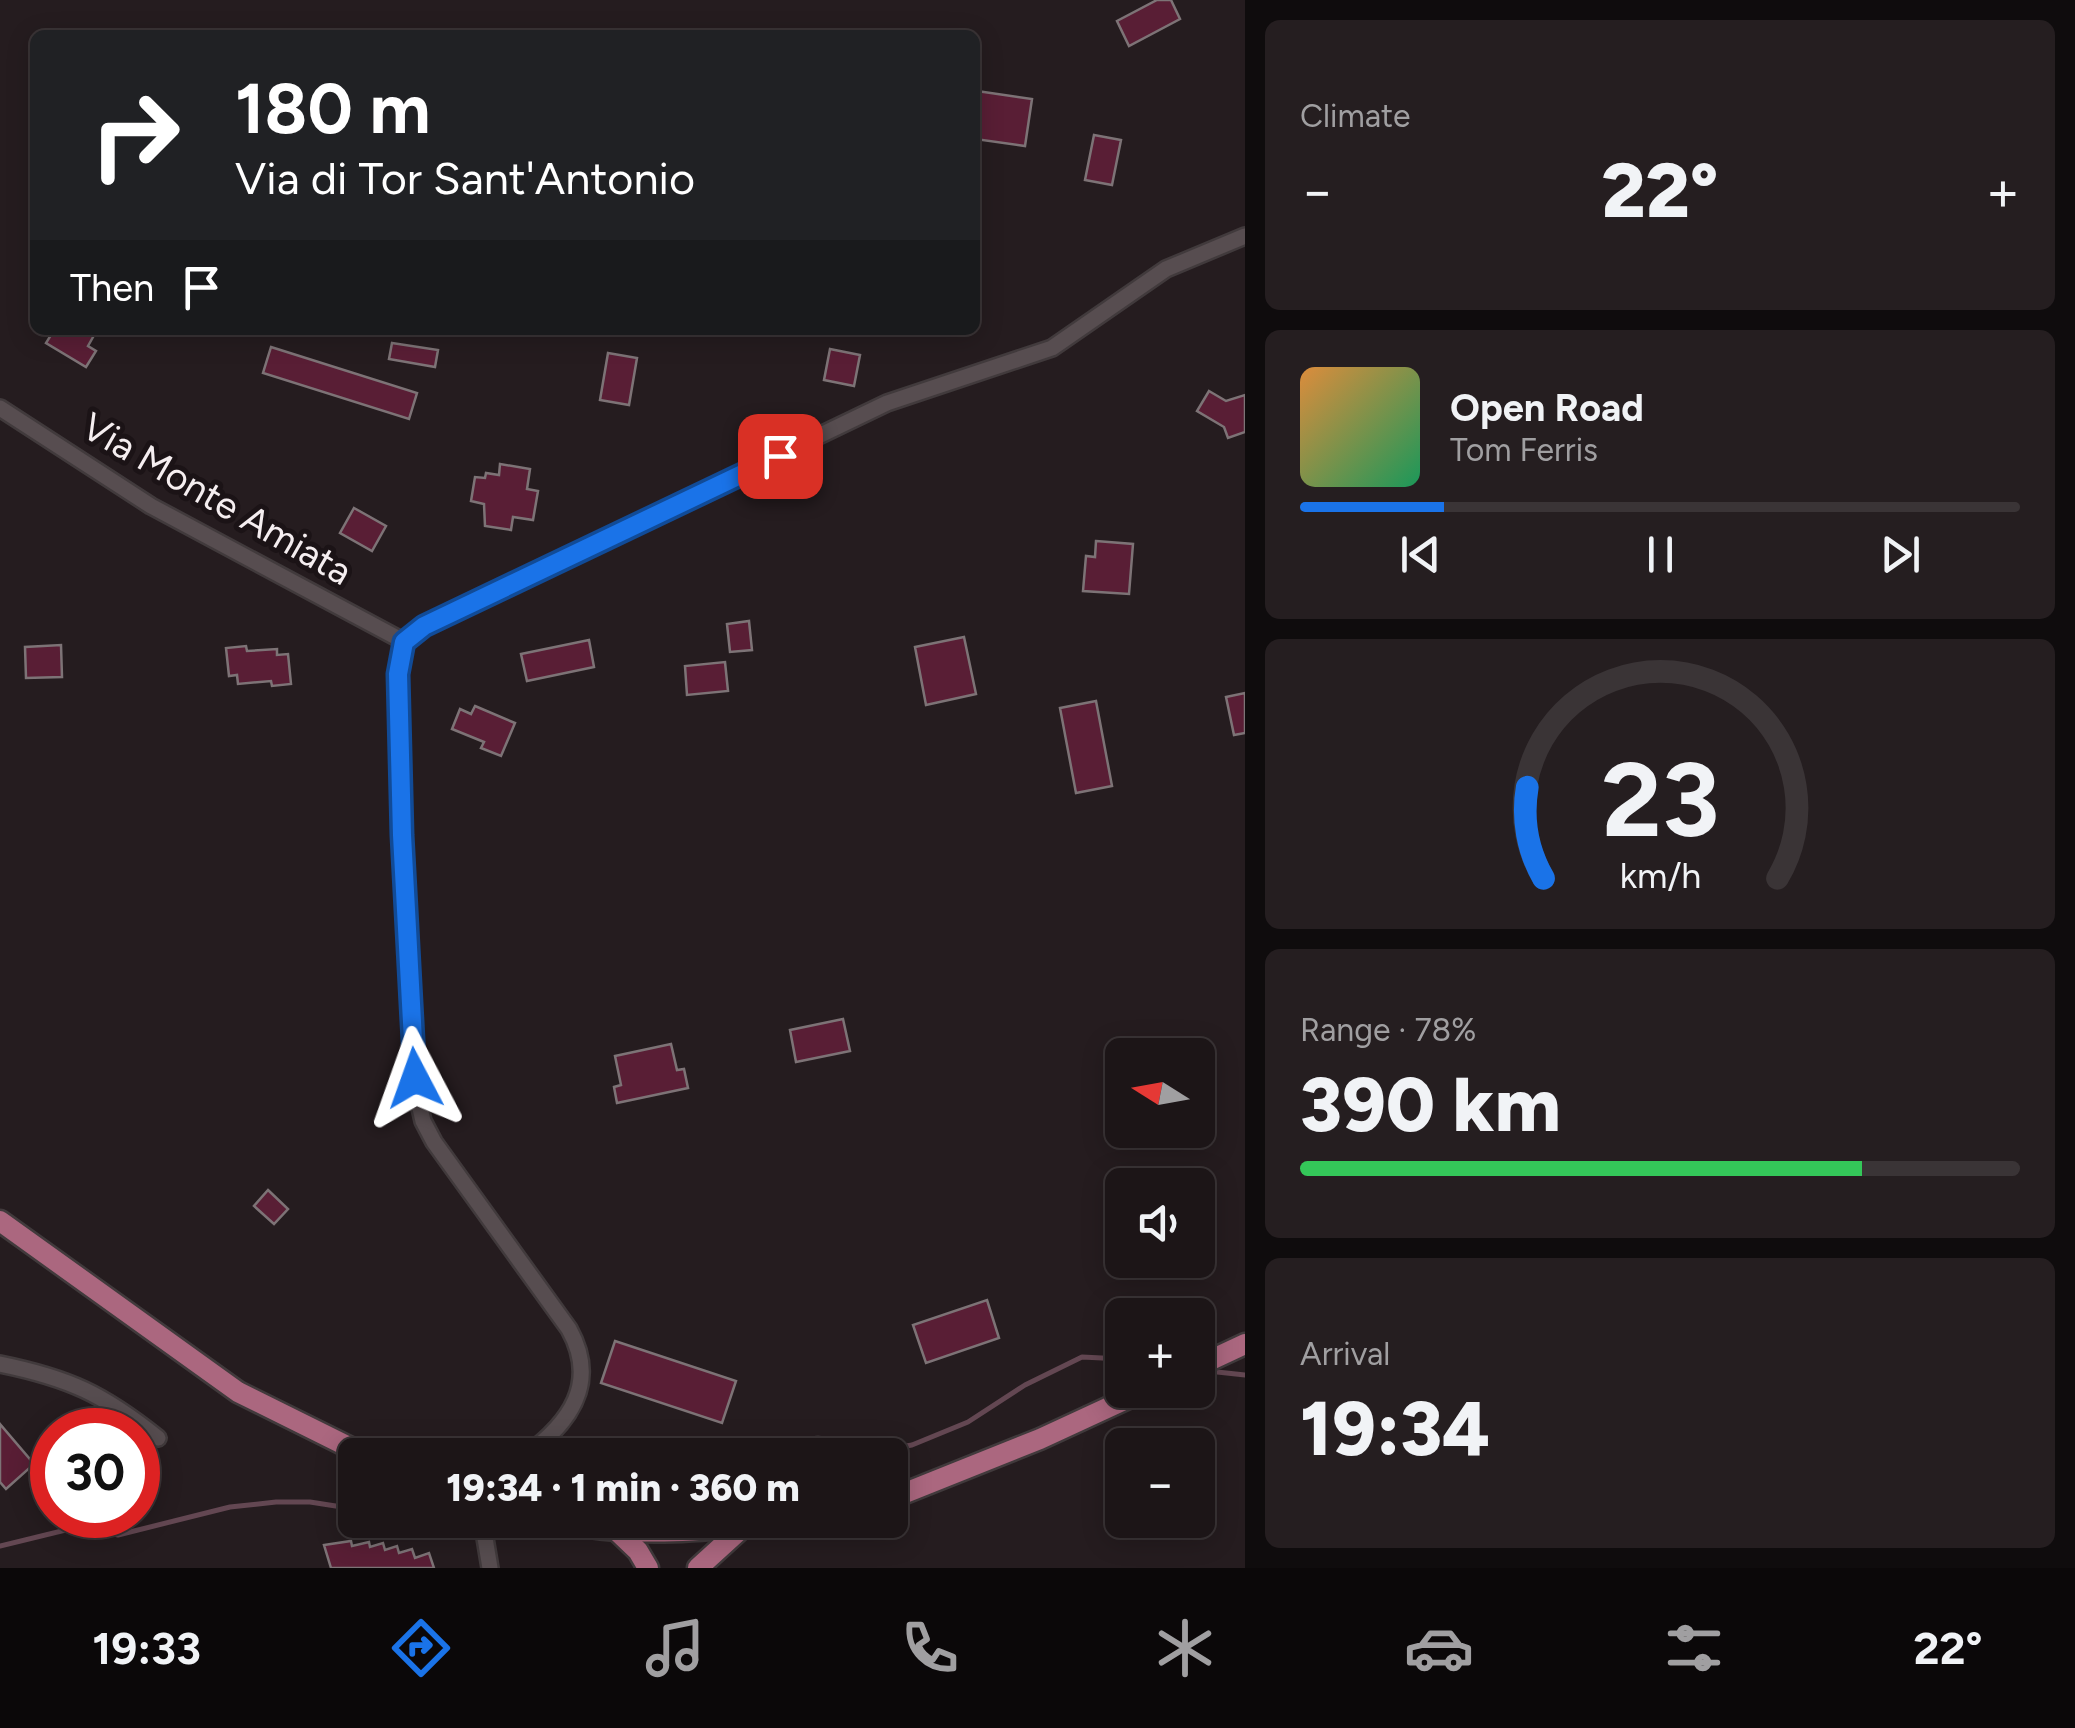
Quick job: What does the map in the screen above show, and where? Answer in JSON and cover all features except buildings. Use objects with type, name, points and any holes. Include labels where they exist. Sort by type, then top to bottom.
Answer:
[{"type":"main road","points":[[0,1222],[238,1392],[338,1442]]},
{"type":"main road","points":[[908,1490],[1105,1407]]},
{"type":"main road","points":[[624,1538],[648,1568]]},
{"type":"main road","points":[[698,1568],[731,1538]]},
{"type":"street","points":[[545,1438],[566,1420],[578,1394],[580,1358],[569,1329],[434,1142],[420,1108],[409,1002],[402,835],[398,674],[404,642],[413,632],[439,618],[887,403],[1052,348],[1166,269],[1245,236]]},
{"type":"street","name":"Via Monte Amiata","points":[[0,408],[150,506],[404,642]]},
{"type":"street","points":[[0,1364],[48,1374],[120,1408]]},
{"type":"street","points":[[485,1538],[490,1568]]},
{"type":"waterway","points":[[908,1446],[968,1422],[1025,1385],[1082,1357],[1105,1358]]},
{"type":"waterway","points":[[1215,1372],[1245,1375]]},
{"type":"waterway","points":[[0,1546],[82,1526],[118,1535],[230,1507],[276,1502],[338,1506]]},
{"type":"route","points":[[415,1078],[402,835],[398,674],[404,642],[413,632],[518,579],[780,456]]}]
